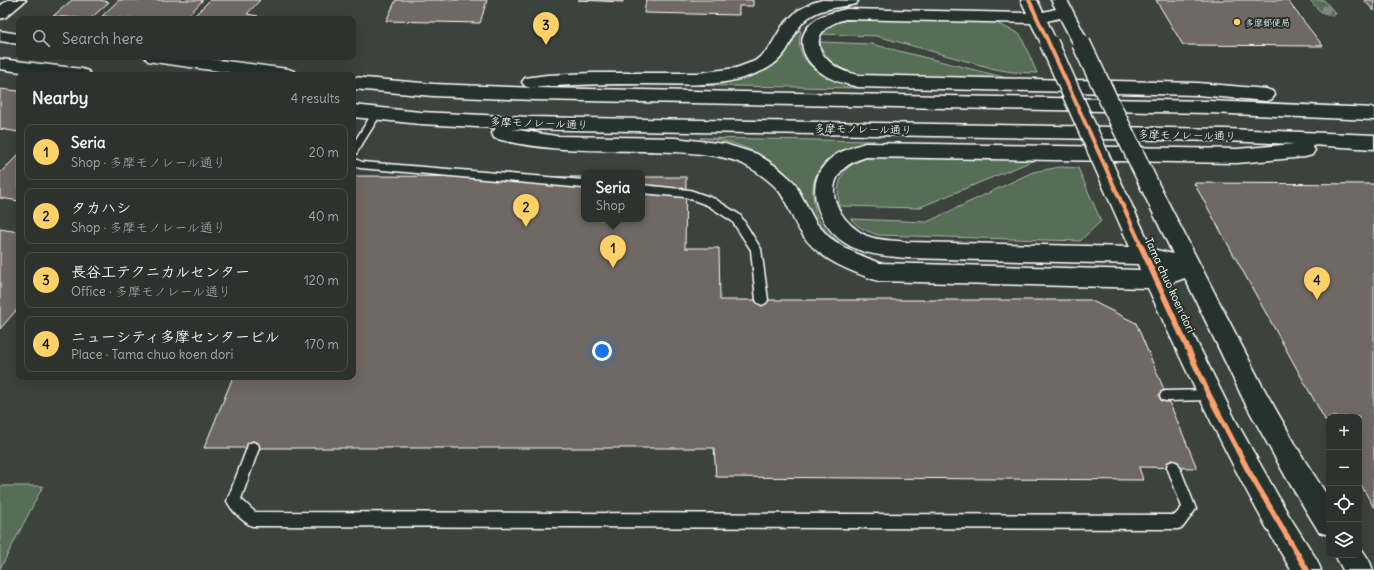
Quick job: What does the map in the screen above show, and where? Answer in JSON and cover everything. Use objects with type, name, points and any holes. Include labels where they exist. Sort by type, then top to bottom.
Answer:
[{"type":"main road","points":[[0,14],[18,0]]},
{"type":"main road","points":[[433,90],[574,78],[702,79],[739,74],[763,64],[779,49],[791,26],[800,16],[814,7],[843,1],[1033,8]]},
{"type":"main road","points":[[1326,517],[1296,470],[1254,395],[1149,184],[1081,43],[1062,6],[846,14],[833,16],[821,22],[813,30],[810,39],[810,48],[822,65],[836,74],[858,81],[1198,89],[1281,97],[1369,114]]},
{"type":"main road","name":"Tama chuo koen dori","points":[[1033,8],[1209,395],[1248,470],[1307,570]]},
{"type":"main road","points":[[0,36],[16,39]]},
{"type":"main road","points":[[176,60],[266,72]]},
{"type":"main road","points":[[0,64],[60,72]]},
{"type":"main road","points":[[356,83],[433,90],[535,94],[1201,107],[1369,114]]},
{"type":"main road","name":"多摩モノレール通り","points":[[356,111],[420,118],[536,123],[1225,135],[1326,139],[1374,143]]},
{"type":"main road","points":[[420,118],[556,143],[675,145],[725,151],[750,159],[770,172],[787,187],[808,228],[822,243],[838,255],[856,264],[878,272],[1156,279],[1190,267]]},
{"type":"main road","points":[[1190,267],[1145,256],[907,250],[873,246],[853,238],[834,221],[825,202],[825,182],[834,167],[847,156],[865,150],[1237,156],[1374,143]]},
{"type":"main road","points":[[1351,558],[1360,570]]},
{"type":"lane","points":[[356,147],[376,114]]},
{"type":"lane","points":[[356,163],[360,165],[581,184]]},
{"type":"lane","points":[[645,189],[686,193],[711,202],[736,218],[756,249],[762,300]]},
{"type":"lane","points":[[1166,396],[1209,395]]},
{"type":"lane","points":[[253,448],[234,501],[252,519],[1178,522],[1189,509],[1173,467]]},
{"type":"green space","points":[[1310,0],[1324,0],[1336,14],[1333,14],[1334,16],[1326,15]]},
{"type":"green space","points":[[863,19],[994,22],[1020,34],[1037,73],[1012,72],[995,69],[877,36],[822,34],[826,29],[835,23],[845,20]]},
{"type":"green space","points":[[797,30],[801,31],[799,43],[802,54],[808,63],[825,76],[858,88],[672,85],[721,81],[748,75]]},
{"type":"green space","points":[[820,42],[871,44],[1011,79],[859,75],[834,64],[825,54]]},
{"type":"green space","points":[[700,138],[875,141],[841,151],[823,164],[817,173],[814,183],[813,196],[815,208],[819,220],[823,226],[840,243],[828,236],[819,228],[811,218],[797,186],[776,164],[747,148],[721,140]]},
{"type":"green space","points":[[876,155],[1037,159],[918,208],[840,206],[838,193],[840,180],[843,174],[852,165],[862,159]]},
{"type":"green space","points":[[1060,167],[1078,168],[1101,221],[1080,241],[878,235],[866,231],[851,219],[927,222],[1033,172]]},
{"type":"green space","points":[[0,486],[43,486],[0,569]]},
{"type":"building","points":[[72,0],[99,0],[109,2],[93,16],[53,16]]},
{"type":"building","points":[[119,0],[203,0],[188,16],[102,16]]},
{"type":"building","points":[[210,0],[260,0],[247,14],[258,16],[194,16]]},
{"type":"building","points":[[396,0],[487,0],[480,23],[386,21]]},
{"type":"building","points":[[578,0],[623,0],[623,2]]},
{"type":"building","points":[[646,0],[753,0],[753,6],[739,6],[739,15],[644,13]]},
{"type":"building","name":"多摩郵便局","points":[[1156,0],[1287,0],[1323,46],[1183,45]]},
{"type":"building","points":[[1364,0],[1374,0],[1374,11]]},
{"type":"building","points":[[0,89],[16,91],[16,132],[0,129]]},
{"type":"building","points":[[16,157],[16,201],[0,198],[0,173]]},
{"type":"building","points":[[356,176],[581,177],[581,222],[645,222],[645,177],[686,177],[685,248],[719,248],[720,300],[1090,300],[1136,323],[1197,468],[1139,467],[1143,480],[716,477],[714,448],[204,448],[232,380],[356,380]]},
{"type":"building","points":[[1194,183],[1374,184],[1374,508],[1362,486],[1362,414],[1326,414],[1326,422]]},
{"type":"building","points":[[0,229],[16,232],[16,310],[0,329]]},
{"type":"cycle path","points":[[1029,0],[1209,395],[1248,470],[1307,570]]},
{"type":"place","name":"多摩郵便局","points":[[1237,22]]},
{"type":"place","name":"長谷工テクニカルセンター","points":[[546,45]]},
{"type":"place","name":"タカハシ","points":[[526,227]]},
{"type":"place","name":"Seria","points":[[613,268]]},
{"type":"place","name":"ニューシティ多摩センタービル","points":[[1317,300]]}]
